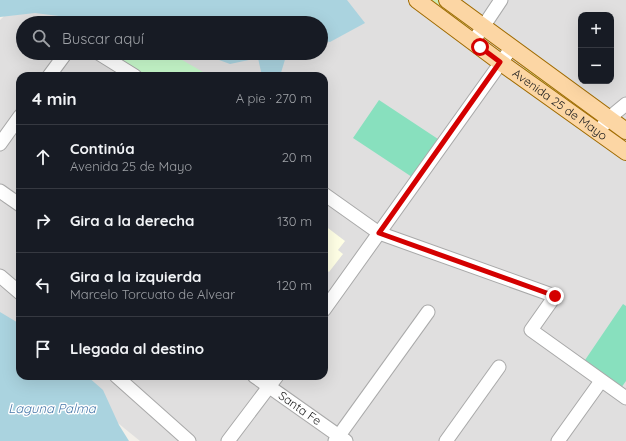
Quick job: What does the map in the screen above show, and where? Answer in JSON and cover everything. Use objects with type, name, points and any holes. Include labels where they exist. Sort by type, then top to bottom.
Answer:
[{"type":"main road","name":"Avenida 25 de Mayo","points":[[417,0],[500,62],[626,152]]},
{"type":"main road","name":"Avenida 25 de Mayo","points":[[447,0],[626,131]]},
{"type":"street","points":[[473,42],[482,26],[501,0]]},
{"type":"street","points":[[328,303],[512,47]]},
{"type":"street","points":[[52,72],[61,60]]},
{"type":"street","points":[[109,60],[129,72]]},
{"type":"street","points":[[598,132],[609,118],[626,104]]},
{"type":"street","points":[[0,144],[16,122]]},
{"type":"street","points":[[0,191],[16,202]]},
{"type":"street","points":[[328,197],[379,233],[555,296],[531,330],[626,398]]},
{"type":"street","points":[[0,276],[16,290]]},
{"type":"street","points":[[340,439],[428,312]]},
{"type":"street","points":[[446,441],[499,366]]},
{"type":"street","points":[[120,380],[189,441]]},
{"type":"street","name":"Santa Fe","points":[[259,380],[340,439]]},
{"type":"street","points":[[228,441],[274,380]]},
{"type":"street","points":[[558,441],[601,381]]},
{"type":"shaded area","points":[[21,0],[626,0],[626,441],[140,441],[65,380],[328,380],[328,72],[16,72],[16,341],[0,328],[0,20]]},
{"type":"shaded area","points":[[328,228],[345,241],[338,250],[343,254],[329,272]]},
{"type":"green space","points":[[426,0],[440,0],[471,22],[466,29]]},
{"type":"green space","points":[[121,60],[182,60],[203,72],[141,72]]},
{"type":"green space","points":[[525,67],[591,114],[587,119],[522,71]]},
{"type":"green space","points":[[379,100],[438,139],[412,177],[353,138]]},
{"type":"green space","points":[[623,304],[626,306],[626,381],[621,388],[583,363]]},
{"type":"water","points":[[0,0],[347,0],[365,23],[330,42],[328,42],[328,16],[59,16],[35,13],[0,17]]},
{"type":"water","points":[[219,60],[249,60],[230,64]]},
{"type":"water","points":[[258,60],[285,60],[281,72],[261,72]]},
{"type":"water","name":"Laguna Palma","points":[[0,312],[16,322],[16,380],[92,380],[103,390],[119,425],[129,441],[0,441]]},
{"type":"route","points":[[480,47],[500,62],[379,233],[555,296]]}]
